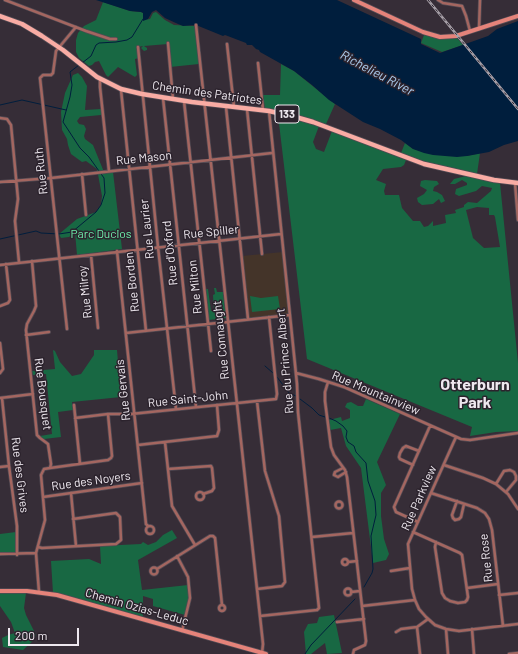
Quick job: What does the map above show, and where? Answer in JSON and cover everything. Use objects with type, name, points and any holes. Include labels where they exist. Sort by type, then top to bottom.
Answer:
[{"type":"main road","name":"Chemin des Patriotes","points":[[0,16],[25,26],[60,47],[100,79],[122,89],[163,98],[266,111],[292,116],[313,122],[424,164],[516,183]]},
{"type":"street","points":[[6,0],[76,27],[110,39],[116,39]]},
{"type":"street","points":[[354,0],[430,35],[450,37],[518,16]]},
{"type":"street","points":[[438,0],[443,3],[462,6],[470,32]]},
{"type":"street","points":[[478,29],[480,0]]},
{"type":"street","name":"Rue Connaught","points":[[196,25],[264,653]]},
{"type":"street","name":"Rue Ruth","points":[[67,329],[40,78],[43,75],[51,75],[53,73],[56,52],[76,27]]},
{"type":"street","points":[[168,43],[173,99]]},
{"type":"street","points":[[227,44],[234,107]]},
{"type":"street","name":"Rue Laurier","points":[[138,47],[176,409]]},
{"type":"street","name":"Rue du Prince Albert","points":[[258,63],[272,153],[290,315],[296,373],[298,412],[312,537],[318,610],[260,616]]},
{"type":"street","points":[[100,79],[108,171]]},
{"type":"street","name":"Rue Borden","points":[[122,89],[146,330]]},
{"type":"street","name":"Rue d'Oxford","points":[[163,98],[196,407]]},
{"type":"street","name":"Rue Milton","points":[[184,101],[210,351]]},
{"type":"street","points":[[226,107],[248,319]]},
{"type":"street","points":[[247,109],[262,254]]},
{"type":"street","points":[[0,118],[7,119],[11,125],[17,180],[18,199],[15,221],[19,262]]},
{"type":"street","name":"Rue Mason","points":[[0,182],[51,178],[272,153]]},
{"type":"street","points":[[82,174],[86,215]]},
{"type":"street","points":[[516,183],[518,220]]},
{"type":"street","name":"Rue Spiller","points":[[0,265],[281,234]]},
{"type":"street","name":"Rue Gervais","points":[[117,252],[146,524],[148,526]]},
{"type":"street","name":"Rue Milroy","points":[[91,255],[98,328]]},
{"type":"street","name":"Rue Bousquet","points":[[32,261],[36,306],[27,324],[26,335],[37,435],[48,444],[50,468]]},
{"type":"street","points":[[0,306],[8,303],[10,299],[6,264]]},
{"type":"street","points":[[126,333],[290,315]]},
{"type":"street","name":"Rue Saint-John","points":[[75,418],[108,414],[135,414],[274,399],[277,397],[269,317]]},
{"type":"street","points":[[26,335],[50,332]]},
{"type":"street","points":[[0,343],[3,369],[0,373]]},
{"type":"street","name":"Rue Mountainview","points":[[296,373],[328,382],[363,395],[456,437],[470,440],[518,433]]},
{"type":"street","points":[[328,382],[325,392],[325,401],[331,449],[346,472],[364,619],[366,642],[365,645],[354,650],[354,654]]},
{"type":"street","points":[[1,398],[33,394]]},
{"type":"street","name":"Rue des Grives","points":[[1,398],[17,526],[18,555]]},
{"type":"street","points":[[257,589],[281,586],[285,582],[278,512],[265,471],[258,401]]},
{"type":"street","points":[[74,405],[80,464]]},
{"type":"street","points":[[138,445],[216,437],[220,430],[216,405]]},
{"type":"street","points":[[39,592],[36,553],[45,522],[42,472],[44,469],[108,460],[111,457],[108,414]]},
{"type":"street","points":[[418,522],[396,512],[394,508],[430,426]]},
{"type":"street","name":"Rue Parkview","points":[[456,437],[408,546],[415,600],[419,609],[428,619],[435,625],[446,629],[457,631],[472,630],[518,624]]},
{"type":"street","points":[[165,442],[172,506],[195,545]]},
{"type":"street","points":[[413,465],[400,459],[401,451],[407,446],[419,451]]},
{"type":"street","points":[[168,469],[208,465],[211,466],[214,488],[212,491],[204,494]]},
{"type":"street","points":[[444,465],[496,484],[506,492],[518,510]]},
{"type":"street","points":[[0,467],[9,466]]},
{"type":"street","points":[[343,468],[335,472],[335,476],[338,477],[346,472]]},
{"type":"street","points":[[496,484],[504,471],[510,470],[514,472],[516,475],[516,480],[506,492]]},
{"type":"street","name":"Rue des Noyers","points":[[43,497],[142,483]]},
{"type":"street","points":[[71,493],[76,546]]},
{"type":"street","name":"Rue Rose","points":[[431,493],[481,510],[490,520],[503,626]]},
{"type":"street","points":[[457,501],[452,515],[456,520],[459,520],[461,517],[464,504]]},
{"type":"street","points":[[342,505],[350,504]]},
{"type":"street","points":[[38,547],[117,544],[121,542],[120,518],[117,514],[74,519]]},
{"type":"street","points":[[413,532],[436,542],[462,555],[468,599],[465,602],[452,602],[443,595],[439,583],[435,546],[436,542]]},
{"type":"street","points":[[312,537],[353,533]]},
{"type":"street","points":[[157,569],[211,536],[215,537],[222,605]]},
{"type":"street","points":[[0,554],[18,555],[36,553]]},
{"type":"street","points":[[177,556],[188,576],[190,598],[182,631]]},
{"type":"street","points":[[348,562],[357,561]]},
{"type":"street","points":[[391,571],[410,568]]},
{"type":"street","points":[[467,588],[498,584]]},
{"type":"street","name":"Chemin Ozias-Leduc","points":[[0,591],[39,592],[62,596],[264,653]]},
{"type":"street","points":[[351,592],[360,591]]},
{"type":"street","points":[[499,595],[518,593]]},
{"type":"street","points":[[362,606],[415,600]]},
{"type":"street","points":[[337,622],[364,619]]},
{"type":"street","points":[[396,632],[401,629],[417,627],[428,619]]},
{"type":"street","points":[[417,627],[420,654]]},
{"type":"street","points":[[446,629],[448,654]]},
{"type":"street","points":[[472,630],[474,654]]},
{"type":"street","points":[[509,654],[518,653]]},
{"type":"shaded area","points":[[283,252],[290,315],[248,319],[242,256]]},
{"type":"green space","points":[[103,2],[130,11],[141,12],[143,13],[143,20],[150,19],[153,13],[156,12],[165,20],[174,25],[195,26],[199,64],[170,67],[168,44],[144,46],[147,50],[144,51],[141,48],[143,46],[138,47],[139,58],[135,59],[137,75],[135,77],[118,67],[108,77],[99,61],[89,66],[79,58],[76,52],[76,40],[78,33],[84,26],[96,20]]},
{"type":"green space","points":[[424,35],[440,39],[457,38],[463,45],[442,52],[421,43]]},
{"type":"green space","points":[[281,64],[294,71],[335,104],[326,124],[290,113],[265,109],[263,95],[280,95]]},
{"type":"green space","name":"Parc Duclos","points":[[78,73],[87,86],[85,110],[101,109],[101,115],[80,117],[77,121],[79,124],[84,125],[86,129],[84,136],[85,139],[93,145],[104,172],[113,172],[122,249],[77,255],[75,232],[69,237],[61,238],[59,234],[77,219],[96,212],[101,205],[102,196],[97,169],[86,161],[82,162],[71,154],[67,139],[62,130],[61,112],[65,93],[73,75]]},
{"type":"green space","points":[[278,115],[319,126],[313,142],[316,149],[324,152],[332,131],[406,160],[404,165],[401,167],[383,169],[376,180],[386,184],[384,191],[385,195],[399,195],[402,208],[413,221],[420,221],[424,227],[428,226],[433,221],[433,226],[446,223],[445,215],[456,213],[455,210],[464,207],[464,205],[468,202],[477,203],[491,191],[492,188],[482,186],[476,191],[459,196],[455,194],[456,189],[467,185],[467,183],[462,180],[455,184],[450,184],[454,179],[466,176],[500,183],[518,363],[518,431],[496,432],[470,436],[472,427],[307,359]],"holes":[[[477,207],[489,208],[489,215],[494,215],[495,217],[500,247],[484,248],[473,238],[466,210]]]},
{"type":"green space","points":[[405,143],[413,149],[467,156],[480,153],[477,174],[426,162],[401,153]]},
{"type":"green space","points":[[421,181],[437,181],[439,184],[434,187],[433,191],[442,195],[445,201],[441,203],[439,199],[433,204],[422,205],[418,202],[417,198],[424,194],[427,190],[420,186]]},
{"type":"green space","points":[[214,288],[216,288],[217,292],[223,292],[226,318],[209,320],[206,289],[208,289],[211,311],[214,311]]},
{"type":"green space","points":[[250,296],[261,298],[278,296],[280,309],[252,312]]},
{"type":"green space","points":[[53,350],[55,351],[60,362],[72,376],[81,374],[94,355],[94,350],[117,350],[121,397],[72,402],[73,410],[58,412],[61,437],[44,439],[40,436],[52,434],[46,374],[33,375],[32,371],[55,369]]},
{"type":"green space","points":[[366,399],[400,414],[377,462],[386,485],[381,493],[381,516],[384,539],[389,554],[386,560],[373,563],[361,468],[346,446],[341,428],[330,430],[329,420],[341,417],[342,421],[350,418],[350,410],[345,407],[347,403],[351,402],[358,406],[363,406]]},
{"type":"green space","points":[[172,530],[177,538],[138,560],[142,590],[188,585],[189,599],[185,615],[153,606],[153,599],[143,596],[143,618],[53,593],[51,561],[89,559],[101,564],[100,546],[141,544],[143,542],[148,545],[156,542],[163,535]]},
{"type":"green space","points":[[16,532],[15,552],[0,553],[0,534]]},
{"type":"green space","points":[[0,593],[26,593],[24,608],[36,635],[34,640],[23,650],[3,647],[2,638],[15,633],[11,622],[0,606]]},
{"type":"green space","points":[[334,615],[342,653],[327,654],[325,643],[311,654],[306,654],[304,632],[308,624],[317,623],[319,617]]},
{"type":"water","name":"Richelieu River","points":[[96,0],[337,0],[421,39],[421,44],[440,53],[488,36],[497,29],[518,21],[518,141],[504,145],[489,152],[467,156],[457,157],[424,153],[413,149],[401,140],[380,129],[363,122],[329,100],[294,71],[260,52],[252,45],[247,45],[246,43],[225,35],[223,36],[196,25],[183,26],[165,18],[156,10],[152,12],[148,19],[143,21],[143,13],[141,12],[130,11]]},
{"type":"waterway","points":[[82,63],[91,56],[96,45],[99,43],[116,42],[127,40],[132,37],[143,19]]},
{"type":"waterway","points":[[0,239],[36,231],[41,233],[59,234],[72,232],[96,212],[101,205],[105,193],[104,178],[89,157],[80,148],[63,122],[72,85],[70,72],[79,65]]},
{"type":"waterway","points":[[0,105],[22,100],[66,110]]},
{"type":"waterway","points":[[265,366],[273,373]]},
{"type":"waterway","points":[[277,377],[289,393],[296,396]]},
{"type":"waterway","points":[[300,399],[319,415],[325,417]]},
{"type":"waterway","points":[[329,418],[343,426],[347,431],[346,437],[348,442],[354,446],[356,452],[366,463],[368,481],[375,501],[376,515],[371,536],[373,569],[364,587]]},
{"type":"waterway","points":[[305,654],[311,645],[355,599]]},
{"type":"railway","points":[[428,0],[518,109]]},
{"type":"district","name":"Otterburn Park","points":[[475,394]]}]
